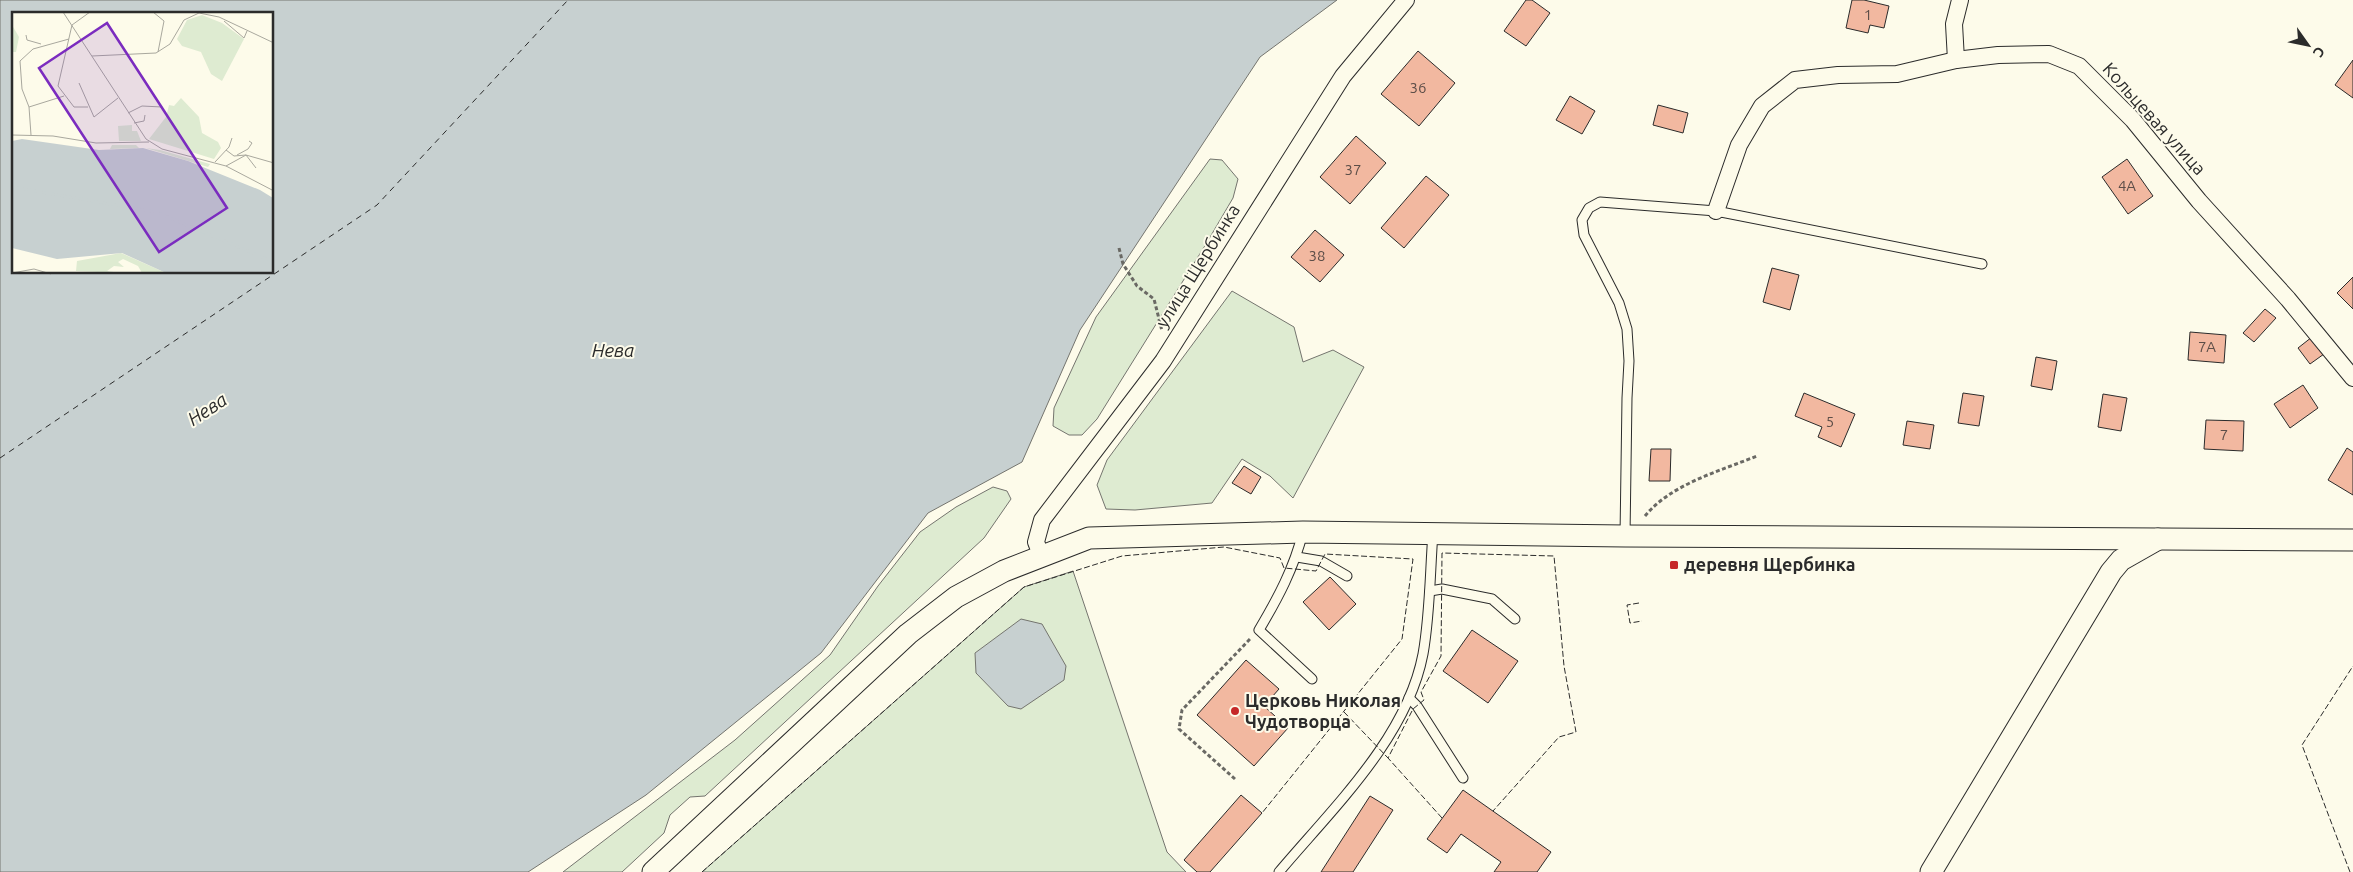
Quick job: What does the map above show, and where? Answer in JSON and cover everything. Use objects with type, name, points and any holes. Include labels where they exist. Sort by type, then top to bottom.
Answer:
[{"type":"street","name":"улица Щербинка","points":[[1042,555],[1036,542],[1042,520],[1121,419],[1170,350],[1343,76],[1406,0]]},
{"type":"street","points":[[1956,60],[1954,24],[1960,0]]},
{"type":"street","name":"Кольцевая улица","points":[[1716,211],[1738,145],[1762,106],[1795,80],[1838,75],[1897,74],[1956,60],[1998,55],[2049,54],[2079,66],[2133,120],[2200,201],[2288,299],[2353,378]]},
{"type":"street","points":[[657,871],[908,634],[956,597],[1004,571],[1089,538],[1303,532],[1433,532],[1627,536],[2353,540]]},
{"type":"street","points":[[1931,872],[2111,572],[2121,560],[2161,538]]},
{"type":"lane","points":[[1627,536],[1627,398],[1630,361],[1627,329],[1619,303],[1584,235],[1582,220],[1589,208],[1600,202],[1716,211],[1982,264]]},
{"type":"lane","points":[[1303,532],[1297,557],[1282,592],[1259,630],[1312,679]]},
{"type":"lane","points":[[1279,872],[1375,758],[1390,736],[1409,698],[1423,655],[1430,591],[1433,532]]},
{"type":"lane","points":[[1297,557],[1321,561],[1346,576]]},
{"type":"lane","points":[[1430,591],[1442,589],[1480,595],[1492,600],[1515,619]]},
{"type":"lane","points":[[1409,698],[1417,706],[1463,778]]},
{"type":"path","points":[[1119,248],[1123,264],[1137,286],[1154,299],[1160,328],[1170,350]]},
{"type":"path","points":[[1627,536],[1655,504],[1684,487],[1757,456]]},
{"type":"path","points":[[1234,779],[1179,729],[1182,710],[1259,630]]},
{"type":"green space","points":[[1210,159],[1222,160],[1238,179],[1233,198],[1097,419],[1082,435],[1069,435],[1053,426],[1054,408],[1096,317]]},
{"type":"green space","points":[[1232,291],[1294,327],[1303,362],[1333,350],[1364,367],[1293,498],[1270,476],[1242,459],[1212,503],[1135,510],[1106,509],[1097,485],[1107,460]]},
{"type":"green space","points":[[993,487],[1007,491],[1011,499],[984,538],[705,796],[690,797],[670,815],[664,833],[622,872],[563,872],[735,740],[830,655],[878,586],[920,532],[956,507]]},
{"type":"green space","points":[[1073,571],[1167,852],[1186,872],[702,872],[1024,587]]},
{"type":"water","name":"Нева","points":[[0,0],[1337,0],[1260,57],[1080,330],[1022,462],[928,513],[821,653],[646,795],[528,872],[0,872]]},
{"type":"water","points":[[1021,619],[1042,624],[1066,666],[1064,680],[1021,709],[1008,706],[976,673],[975,653]]},
{"type":"building","points":[[1526,0],[1532,0],[1550,13],[1526,46],[1504,31]]},
{"type":"building","points":[[1852,0],[1864,0],[1889,6],[1884,28],[1870,25],[1868,33],[1846,28]]},
{"type":"building","points":[[1418,51],[1455,83],[1419,126],[1381,94]]},
{"type":"building","points":[[2353,60],[2353,98],[2335,85]]},
{"type":"building","points":[[1570,96],[1595,111],[1582,134],[1556,120]]},
{"type":"building","points":[[1658,105],[1688,113],[1683,133],[1653,125]]},
{"type":"building","points":[[1356,136],[1386,163],[1350,204],[1320,177]]},
{"type":"building","points":[[2127,159],[2153,196],[2128,214],[2102,177]]},
{"type":"building","points":[[1426,176],[1449,195],[1404,248],[1381,228]]},
{"type":"building","points":[[1315,230],[1344,255],[1320,282],[1291,257]]},
{"type":"building","points":[[1772,268],[1799,275],[1790,310],[1763,302]]},
{"type":"building","points":[[2353,277],[2353,309],[2337,293]]},
{"type":"building","points":[[2265,309],[2276,318],[2254,342],[2243,333]]},
{"type":"building","points":[[2190,332],[2226,335],[2224,363],[2188,360]]},
{"type":"building","points":[[2312,337],[2324,354],[2310,364],[2298,348]]},
{"type":"building","points":[[2036,357],[2057,361],[2052,390],[2031,386]]},
{"type":"building","points":[[2303,385],[2318,408],[2290,428],[2274,404]]},
{"type":"building","points":[[1804,393],[1855,414],[1841,447],[1818,437],[1822,427],[1795,416]]},
{"type":"building","points":[[1963,393],[1984,396],[1979,426],[1958,423]]},
{"type":"building","points":[[2103,394],[2127,398],[2121,431],[2098,427]]},
{"type":"building","points":[[2206,420],[2244,421],[2243,451],[2204,449]]},
{"type":"building","points":[[1907,421],[1934,425],[1930,449],[1903,445]]},
{"type":"building","points":[[2347,448],[2353,452],[2353,495],[2328,480]]},
{"type":"building","points":[[1651,449],[1671,449],[1670,481],[1649,481]]},
{"type":"building","points":[[1244,466],[1261,477],[1251,494],[1232,483]]},
{"type":"building","points":[[1330,577],[1356,604],[1329,630],[1303,602]]},
{"type":"building","points":[[1472,630],[1518,661],[1488,703],[1443,671]]},
{"type":"building","name":"Церковь Николая Чудотворца","points":[[1246,660],[1279,689],[1264,706],[1288,728],[1254,766],[1197,715]]},
{"type":"building","points":[[1463,790],[1551,852],[1537,872],[1494,872],[1501,862],[1461,834],[1447,853],[1427,839]]},
{"type":"building","points":[[1241,795],[1262,813],[1210,872],[1197,872],[1184,860]]},
{"type":"building","points":[[1370,796],[1393,810],[1353,872],[1321,872]]},
{"type":"ferry route","points":[[0,458],[377,205],[568,0]]},
{"type":"fence","points":[[702,872],[1024,587],[1122,556],[1224,547],[1280,558],[1284,568],[1316,571],[1325,554],[1413,559],[1402,639],[1262,813]]},
{"type":"fence","points":[[1442,818],[1388,758],[1413,709],[1424,700],[1421,692],[1441,656],[1442,553],[1554,556],[1564,666],[1576,732],[1559,737],[1493,811]]},
{"type":"fence","points":[[1639,603],[1627,605],[1630,623],[1642,621]]},
{"type":"fence","points":[[2350,872],[2302,745],[2353,666]]},
{"type":"fence","points":[[1344,712],[1388,758]]},
{"type":"place","name":"деревня Щербинка","points":[[1674,565]]},
{"type":"place","name":"Церковь Николая Чудотворца","points":[[1235,711]]}]
